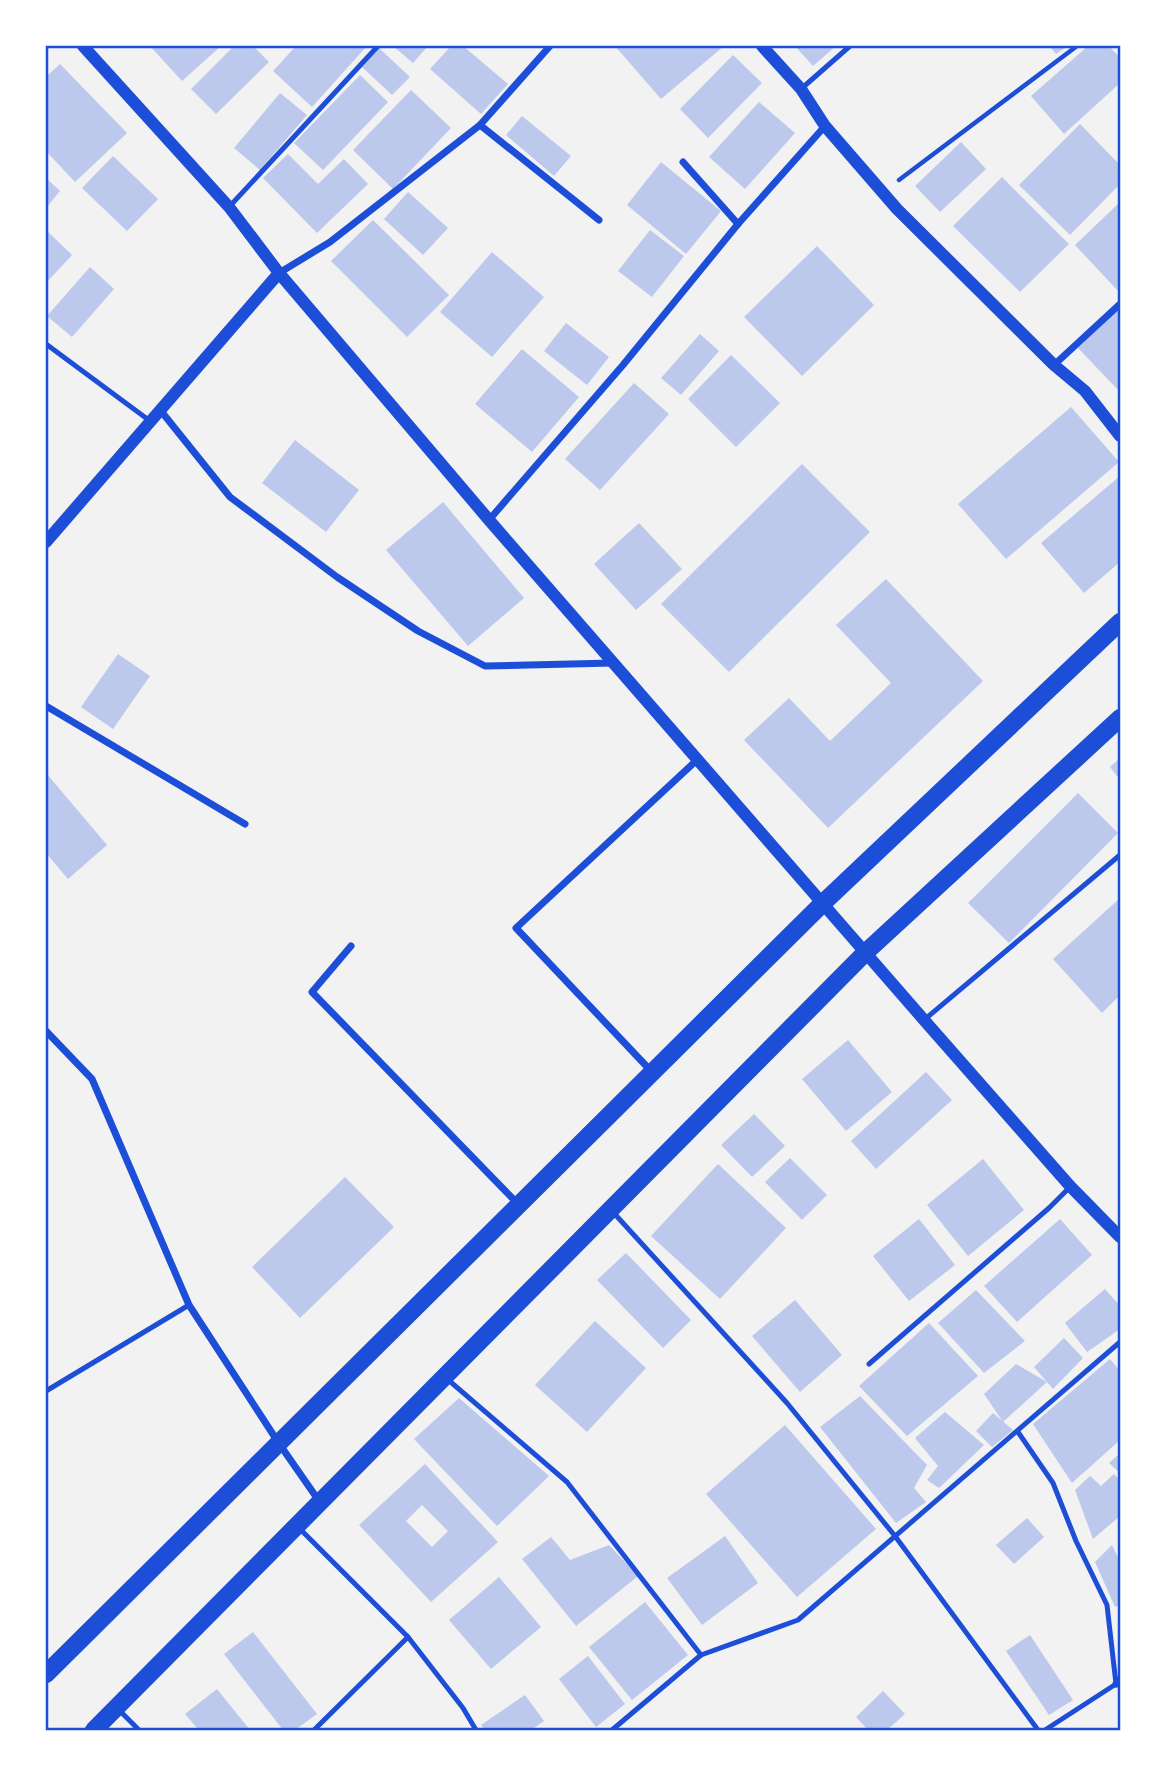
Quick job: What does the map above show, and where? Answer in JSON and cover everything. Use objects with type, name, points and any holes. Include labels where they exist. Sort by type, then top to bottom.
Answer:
[{"type":"main road","points":[[46,1674],[651,1071],[823,903],[1121,622]]},
{"type":"main road","points":[[94,1731],[866,952],[1121,718]]},
{"type":"street","points":[[83,46],[229,207],[279,273],[698,760],[1070,1186],[1121,1237]]},
{"type":"street","points":[[46,542],[279,273],[330,242],[480,125],[550,46]]},
{"type":"street","points":[[762,46],[801,89],[825,125],[882,192],[1054,365],[1085,391],[1121,436]]},
{"type":"street","points":[[480,125],[598,220]]},
{"type":"street","points":[[489,520],[623,365],[738,224],[825,125]]},
{"type":"street","points":[[683,162],[738,224]]},
{"type":"street","points":[[1054,365],[1121,304]]},
{"type":"street","points":[[161,411],[230,497],[337,578],[418,631],[485,666],[614,663]]},
{"type":"street","points":[[46,706],[245,824]]},
{"type":"street","points":[[651,1071],[516,928],[698,760]]},
{"type":"street","points":[[351,946],[312,992],[517,1205]]},
{"type":"street","points":[[46,1031],[92,1079],[189,1305],[278,1443],[319,1501]]},
{"type":"lane","points":[[229,207],[378,46]]},
{"type":"lane","points":[[801,89],[850,46]]},
{"type":"lane","points":[[46,344],[150,422]]},
{"type":"lane","points":[[925,1020],[1121,855]]},
{"type":"lane","points":[[869,1364],[1049,1208],[1070,1186]]},
{"type":"lane","points":[[611,1210],[787,1404],[895,1536],[1038,1731]]},
{"type":"lane","points":[[46,1391],[189,1305]]},
{"type":"lane","points":[[612,1731],[701,1655],[798,1620],[1121,1342]]},
{"type":"lane","points":[[444,1377],[567,1482],[701,1655]]},
{"type":"lane","points":[[1018,1432],[1053,1483],[1076,1541],[1107,1605],[1119,1684],[1045,1731]]},
{"type":"lane","points":[[296,1525],[408,1637],[463,1708],[476,1731]]},
{"type":"lane","points":[[314,1731],[408,1637]]},
{"type":"lane","points":[[117,1707],[139,1731]]},
{"type":"path","points":[[882,192],[1077,46]]},
{"type":"building","points":[[150,46],[221,46],[182,81]]},
{"type":"building","points":[[234,46],[253,46],[269,62],[216,114],[191,89]]},
{"type":"building","points":[[296,46],[367,46],[312,107],[273,71]]},
{"type":"building","points":[[393,46],[428,46],[413,63]]},
{"type":"building","points":[[451,46],[463,46],[508,84],[481,114],[430,69]]},
{"type":"building","points":[[615,46],[724,46],[661,99]]},
{"type":"building","points":[[795,46],[836,46],[813,66]]},
{"type":"building","points":[[1049,46],[1068,46],[1056,54]]},
{"type":"building","points":[[1088,46],[1109,46],[1120,58],[1120,83],[1064,134],[1031,96]]},
{"type":"building","points":[[379,48],[410,77],[392,95],[362,67]]},
{"type":"building","points":[[733,55],[762,83],[708,138],[680,109]]},
{"type":"building","points":[[60,64],[127,133],[75,182],[46,151],[46,77]]},
{"type":"building","points":[[360,75],[388,102],[323,170],[294,143]]},
{"type":"building","points":[[411,90],[451,128],[393,189],[353,150]]},
{"type":"building","points":[[280,93],[307,115],[260,170],[234,148]]},
{"type":"building","points":[[759,102],[795,133],[745,189],[709,157]]},
{"type":"building","points":[[522,116],[571,156],[554,176],[506,135]]},
{"type":"building","points":[[1080,124],[1120,165],[1120,184],[1070,235],[1019,185]]},
{"type":"building","points":[[961,142],[986,169],[940,212],[915,186]]},
{"type":"building","points":[[288,154],[318,184],[344,159],[368,184],[317,233],[263,178]]},
{"type":"building","points":[[113,156],[158,199],[127,231],[82,188]]},
{"type":"building","points":[[661,162],[721,211],[686,254],[627,205]]},
{"type":"building","points":[[1002,177],[1069,244],[1020,292],[953,226]]},
{"type":"building","points":[[46,178],[60,191],[46,208]]},
{"type":"building","points":[[408,192],[448,228],[423,255],[384,219]]},
{"type":"building","points":[[1120,202],[1120,293],[1075,245]]},
{"type":"building","points":[[373,220],[449,295],[407,337],[331,261]]},
{"type":"building","points":[[46,230],[72,255],[46,283]]},
{"type":"building","points":[[650,230],[684,256],[652,297],[618,271]]},
{"type":"building","points":[[817,246],[874,305],[802,376],[744,317]]},
{"type":"building","points":[[492,252],[544,297],[492,357],[440,312]]},
{"type":"building","points":[[90,267],[114,289],[72,337],[47,316]]},
{"type":"building","points":[[1120,307],[1120,392],[1078,348]]},
{"type":"building","points":[[566,323],[609,357],[587,385],[544,351]]},
{"type":"building","points":[[700,334],[719,351],[681,395],[661,378]]},
{"type":"building","points":[[522,349],[579,397],[532,452],[475,404]]},
{"type":"building","points":[[731,355],[780,403],[736,447],[688,399]]},
{"type":"building","points":[[634,383],[669,414],[600,490],[565,459]]},
{"type":"building","points":[[1071,407],[1119,462],[1006,559],[958,504]]},
{"type":"building","points":[[295,440],[359,490],[326,532],[262,483]]},
{"type":"building","points":[[802,464],[870,532],[729,672],[661,604]]},
{"type":"building","points":[[1120,476],[1120,562],[1084,593],[1041,543]]},
{"type":"building","points":[[443,502],[524,598],[468,646],[386,550]]},
{"type":"building","points":[[639,523],[682,569],[636,610],[594,564]]},
{"type":"building","points":[[886,579],[983,681],[828,828],[744,740],[789,698],[830,741],[891,683],[836,625]]},
{"type":"building","points":[[118,654],[150,676],[113,729],[81,707]]},
{"type":"building","points":[[1120,758],[1120,780],[1110,767]]},
{"type":"building","points":[[46,773],[107,845],[68,879],[46,853]]},
{"type":"building","points":[[1078,793],[1118,833],[1009,943],[968,903]]},
{"type":"building","points":[[1120,898],[1120,995],[1102,1013],[1053,959]]},
{"type":"building","points":[[848,1040],[892,1092],[846,1131],[802,1079]]},
{"type":"building","points":[[926,1072],[952,1100],[876,1169],[851,1141]]},
{"type":"building","points":[[754,1114],[785,1146],[752,1177],[721,1145]]},
{"type":"building","points":[[790,1158],[827,1195],[802,1220],[765,1182]]},
{"type":"building","points":[[983,1159],[1024,1210],[968,1256],[927,1205]]},
{"type":"building","points":[[718,1164],[786,1228],[720,1299],[651,1236]]},
{"type":"building","points":[[345,1177],[394,1227],[300,1318],[252,1267]]},
{"type":"building","points":[[919,1219],[955,1265],[909,1301],[873,1256]]},
{"type":"building","points":[[1060,1219],[1092,1255],[1017,1322],[984,1286]]},
{"type":"building","points":[[626,1253],[691,1320],[663,1348],[597,1280]]},
{"type":"building","points":[[1105,1289],[1120,1306],[1120,1329],[1087,1352],[1065,1323]]},
{"type":"building","points":[[976,1290],[1025,1341],[984,1373],[938,1323]]},
{"type":"building","points":[[795,1300],[842,1355],[800,1392],[752,1336]]},
{"type":"building","points":[[595,1321],[646,1368],[587,1432],[535,1385]]},
{"type":"building","points":[[929,1323],[978,1376],[907,1436],[859,1386]]},
{"type":"building","points":[[1064,1338],[1083,1358],[1053,1389],[1034,1367]]},
{"type":"building","points":[[1110,1359],[1120,1371],[1120,1440],[1072,1483],[1033,1424]]},
{"type":"building","points":[[1016,1364],[1047,1382],[1003,1422],[984,1394]]},
{"type":"building","points":[[860,1396],[927,1465],[914,1488],[926,1502],[896,1523],[820,1427]]},
{"type":"building","points":[[459,1398],[549,1476],[497,1526],[414,1439]]},
{"type":"building","points":[[945,1412],[984,1445],[939,1488],[927,1480],[938,1466],[915,1438]]},
{"type":"building","points":[[993,1413],[1013,1430],[992,1447],[976,1431]]},
{"type":"building","points":[[785,1425],[876,1529],[797,1597],[706,1494]]},
{"type":"building","points":[[1120,1453],[1120,1473],[1109,1463]]},
{"type":"building","points":[[425,1464],[498,1542],[431,1602],[359,1525]],"holes":[[[422,1505],[448,1531],[432,1547],[406,1521]]]},
{"type":"building","points":[[1114,1474],[1120,1480],[1120,1516],[1093,1539],[1075,1490],[1090,1476],[1101,1486]]},
{"type":"building","points":[[1027,1518],[1044,1537],[1014,1564],[996,1545]]},
{"type":"building","points":[[725,1536],[758,1583],[702,1625],[667,1578]]},
{"type":"building","points":[[551,1537],[570,1560],[609,1545],[638,1576],[576,1626],[522,1559]]},
{"type":"building","points":[[1112,1545],[1120,1562],[1120,1605],[1115,1607],[1095,1562]]},
{"type":"building","points":[[499,1577],[541,1627],[491,1669],[449,1620]]},
{"type":"building","points":[[645,1602],[688,1655],[632,1700],[589,1647]]},
{"type":"building","points":[[253,1632],[317,1714],[295,1730],[283,1730],[224,1654]]},
{"type":"building","points":[[1030,1635],[1073,1700],[1049,1715],[1006,1651]]},
{"type":"building","points":[[588,1656],[625,1704],[596,1727],[559,1679]]},
{"type":"building","points":[[217,1689],[250,1730],[199,1730],[185,1714]]},
{"type":"building","points":[[883,1691],[905,1714],[887,1730],[868,1730],[856,1717]]},
{"type":"building","points":[[525,1695],[544,1721],[531,1730],[485,1730],[481,1725]]}]
